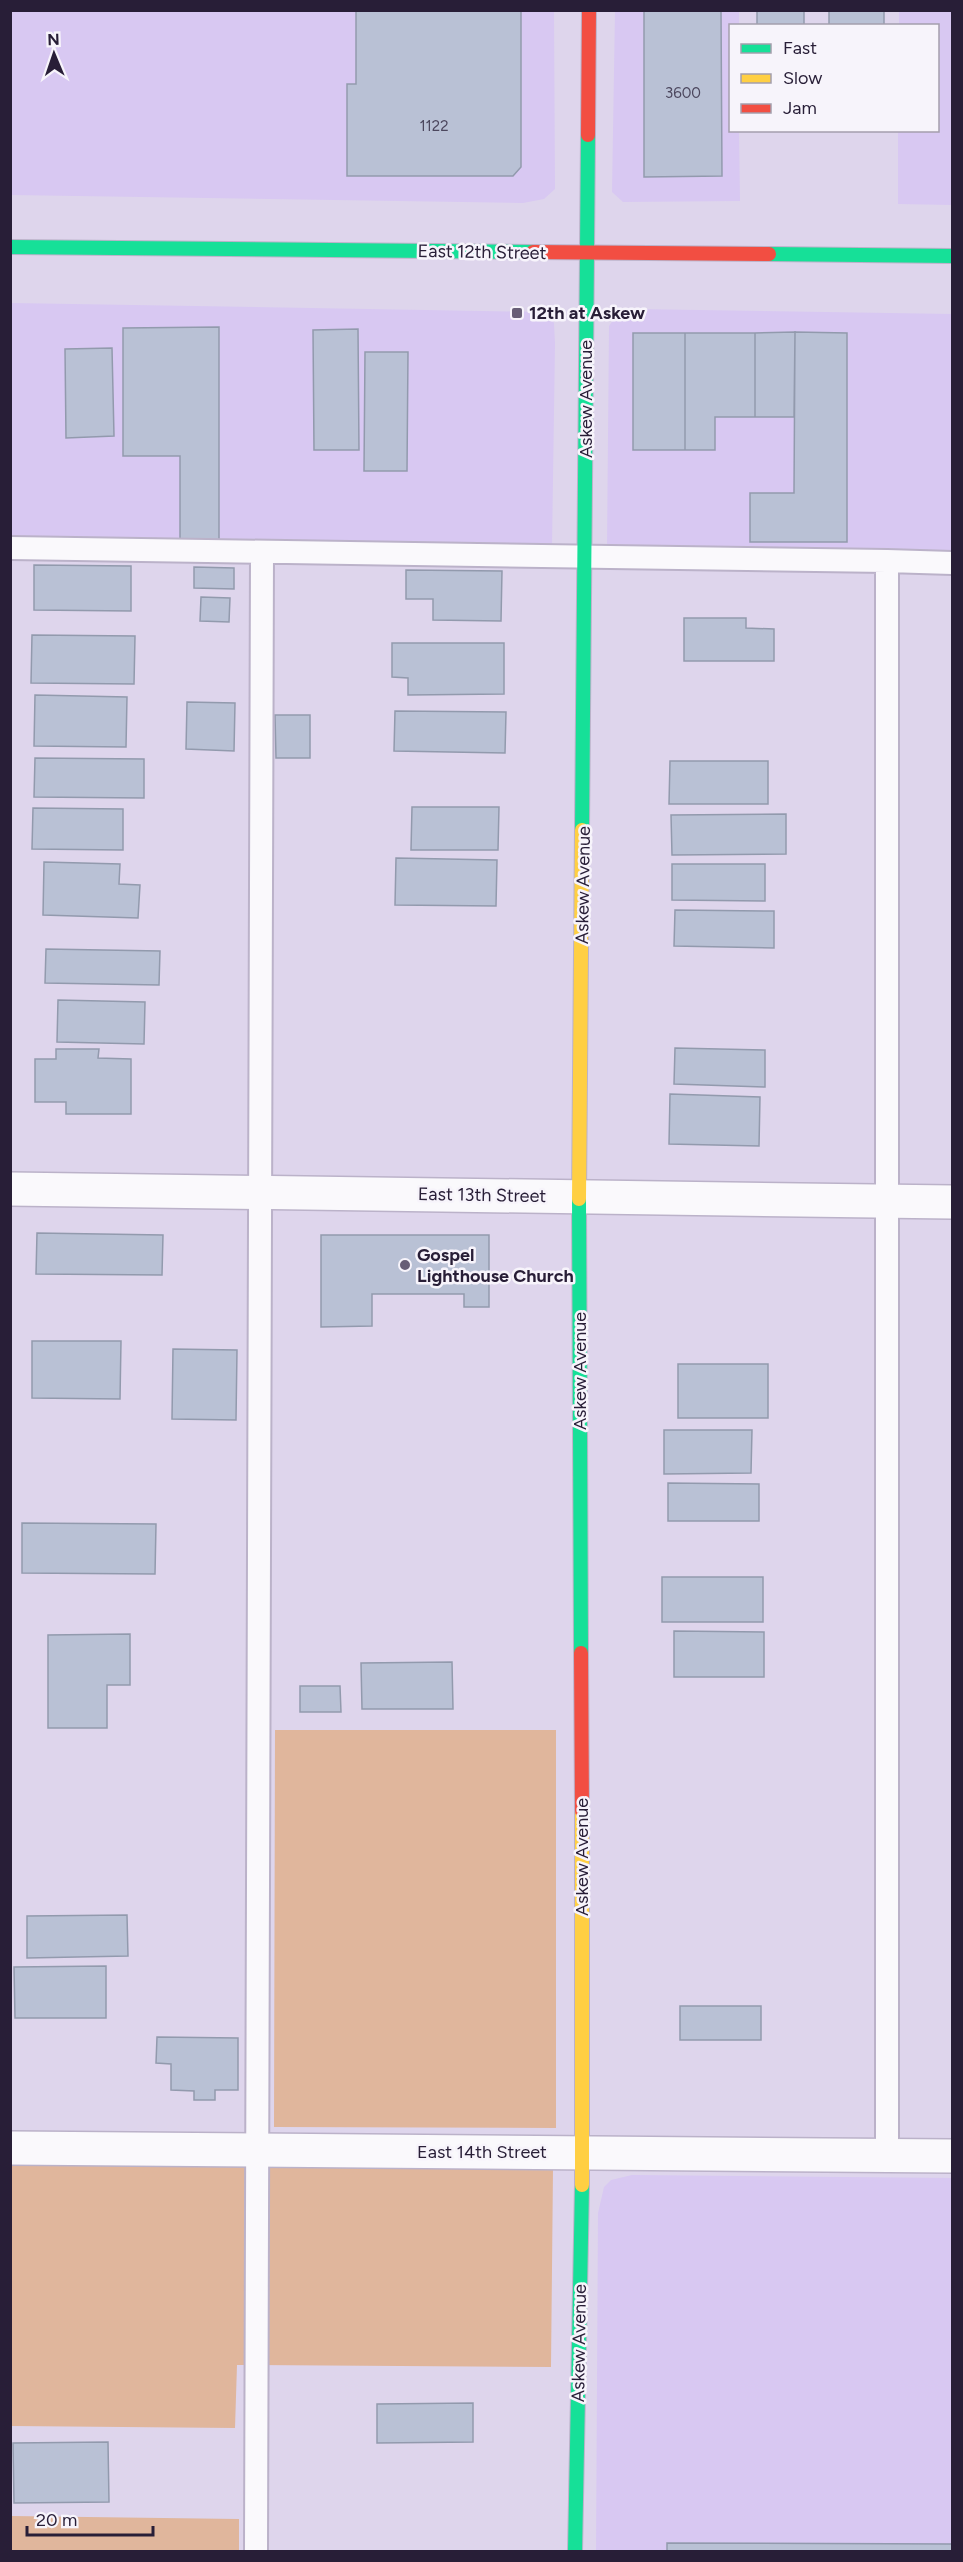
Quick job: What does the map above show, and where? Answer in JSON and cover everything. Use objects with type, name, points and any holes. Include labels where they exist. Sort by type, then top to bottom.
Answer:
[{"type":"street","name":"Askew Avenue","points":[[575,2552],[583,2152],[579,1196],[589,10]]},
{"type":"street","name":"East 12th Street","points":[[10,247],[952,256]]},
{"type":"street","name":"East 13th Street","points":[[10,1189],[952,1202]]},
{"type":"street","name":"East 14th Street","points":[[10,2148],[952,2156]]},
{"type":"lane","points":[[10,548],[262,554],[952,563]]},
{"type":"lane","points":[[256,2552],[262,554]]},
{"type":"lane","points":[[887,561],[887,2155]]},
{"type":"shaded area","points":[[11,11],[554,11],[555,189],[544,199],[523,203],[11,195]]},
{"type":"shaded area","points":[[615,11],[739,11],[739,24],[729,24],[729,132],[739,132],[740,201],[623,202],[612,192]]},
{"type":"shaded area","points":[[899,11],[952,11],[952,205],[898,204],[898,132],[939,132],[939,24],[899,24]]},
{"type":"shaded area","points":[[11,303],[546,312],[554,323],[555,344],[552,547],[11,537]]},
{"type":"shaded area","points":[[633,309],[952,314],[952,554],[607,548],[609,326],[618,313]]},
{"type":"shaded area","points":[[275,1730],[556,1730],[556,2128],[274,2127]]},
{"type":"shaded area","points":[[11,2164],[553,2169],[551,2367],[237,2365],[235,2428],[11,2426]]},
{"type":"shaded area","points":[[632,2175],[952,2178],[952,2551],[596,2552],[598,2213],[604,2187],[611,2180]]},
{"type":"shaded area","points":[[11,2516],[239,2519],[239,2551],[11,2551]]},
{"type":"building","points":[[356,10],[521,10],[521,167],[513,176],[347,176],[347,84],[356,84]]},
{"type":"building","points":[[644,10],[721,10],[722,176],[644,177]]},
{"type":"building","points":[[757,10],[804,10],[804,24],[757,24]]},
{"type":"building","points":[[829,10],[884,10],[884,24],[829,24]]},
{"type":"building","points":[[219,327],[219,541],[180,541],[180,456],[123,456],[123,328]]},
{"type":"building","points":[[358,329],[359,450],[314,450],[313,330]]},
{"type":"building","points":[[795,332],[794,417],[755,417],[755,333]]},
{"type":"building","points":[[795,332],[847,333],[847,542],[750,542],[750,493],[794,493]]},
{"type":"building","points":[[633,333],[685,333],[685,450],[633,450]]},
{"type":"building","points":[[685,333],[755,333],[755,417],[715,417],[715,450],[685,450]]},
{"type":"building","points":[[112,348],[114,436],[66,438],[65,349]]},
{"type":"building","points":[[365,352],[408,352],[407,471],[364,471]]},
{"type":"building","points":[[34,565],[131,566],[131,611],[34,610]]},
{"type":"building","points":[[194,567],[234,568],[234,589],[194,588]]},
{"type":"building","points":[[406,570],[502,571],[501,621],[433,620],[433,599],[406,599]]},
{"type":"building","points":[[201,597],[230,598],[229,622],[200,621]]},
{"type":"building","points":[[684,618],[746,618],[746,628],[774,629],[774,661],[684,661]]},
{"type":"building","points":[[32,635],[135,636],[134,684],[31,683]]},
{"type":"building","points":[[392,643],[504,643],[504,694],[408,695],[408,678],[392,677]]},
{"type":"building","points":[[35,695],[127,697],[126,747],[34,746]]},
{"type":"building","points":[[187,702],[235,703],[234,751],[186,749]]},
{"type":"building","points":[[395,711],[506,712],[505,753],[394,751]]},
{"type":"building","points":[[275,715],[310,715],[310,758],[276,758]]},
{"type":"building","points":[[35,758],[144,759],[144,798],[34,797]]},
{"type":"building","points":[[670,761],[768,761],[768,804],[669,804]]},
{"type":"building","points":[[412,807],[499,807],[498,850],[411,850]]},
{"type":"building","points":[[33,808],[123,809],[123,850],[32,849]]},
{"type":"building","points":[[786,814],[786,854],[672,855],[671,815]]},
{"type":"building","points":[[396,858],[497,860],[496,906],[395,905]]},
{"type":"building","points":[[44,862],[120,864],[119,884],[140,885],[138,918],[43,915]]},
{"type":"building","points":[[672,864],[765,864],[765,901],[672,900]]},
{"type":"building","points":[[675,910],[774,911],[774,948],[674,946]]},
{"type":"building","points":[[46,949],[160,951],[159,985],[45,983]]},
{"type":"building","points":[[58,1000],[145,1002],[144,1044],[57,1042]]},
{"type":"building","points":[[675,1048],[765,1050],[765,1087],[674,1084]]},
{"type":"building","points":[[56,1049],[99,1049],[98,1058],[131,1059],[131,1114],[66,1114],[66,1102],[35,1102],[35,1059],[56,1059]]},
{"type":"building","points":[[670,1094],[760,1097],[759,1146],[669,1144]]},
{"type":"building","points":[[37,1233],[163,1235],[162,1275],[36,1274]]},
{"type":"building","name":"Gospel Lighthouse Church","points":[[321,1235],[489,1235],[489,1307],[464,1307],[464,1294],[372,1294],[372,1326],[321,1327]]},
{"type":"building","points":[[32,1341],[121,1341],[120,1399],[32,1398]]},
{"type":"building","points":[[173,1349],[237,1350],[236,1420],[172,1419]]},
{"type":"building","points":[[678,1364],[768,1364],[768,1418],[678,1418]]},
{"type":"building","points":[[664,1430],[752,1430],[751,1473],[664,1474]]},
{"type":"building","points":[[668,1483],[759,1484],[759,1521],[668,1521]]},
{"type":"building","points":[[22,1523],[156,1524],[155,1574],[22,1573]]},
{"type":"building","points":[[662,1577],[763,1577],[763,1622],[662,1622]]},
{"type":"building","points":[[674,1631],[764,1632],[764,1677],[674,1677]]},
{"type":"building","points":[[130,1634],[130,1685],[107,1685],[107,1728],[48,1728],[48,1635]]},
{"type":"building","points":[[452,1662],[453,1709],[362,1709],[361,1663]]},
{"type":"building","points":[[300,1686],[340,1686],[341,1712],[300,1712]]},
{"type":"building","points":[[127,1915],[128,1956],[27,1958],[27,1916]]},
{"type":"building","points":[[106,1966],[106,2018],[15,2018],[14,1967]]},
{"type":"building","points":[[680,2006],[761,2006],[761,2040],[680,2040]]},
{"type":"building","points":[[157,2037],[238,2038],[238,2090],[215,2090],[215,2100],[194,2100],[194,2091],[171,2090],[171,2064],[156,2063]]},
{"type":"building","points":[[473,2403],[473,2442],[377,2443],[377,2404]]},
{"type":"building","points":[[108,2442],[109,2502],[14,2503],[13,2443]]},
{"type":"building","points":[[667,2543],[952,2544],[952,2552],[667,2552]]},
{"type":"traffic: fast","points":[[582,830],[588,135]]},
{"type":"traffic: fast","points":[[10,247],[533,252]]},
{"type":"traffic: fast","points":[[769,254],[952,256]]},
{"type":"traffic: fast","points":[[579,1199],[581,1653]]},
{"type":"traffic: fast","points":[[575,2552],[582,2185]]},
{"type":"traffic: slow","points":[[579,1199],[582,830]]},
{"type":"traffic: slow","points":[[582,1811],[582,2185]]},
{"type":"traffic: jam","points":[[588,135],[589,10]]},
{"type":"traffic: jam","points":[[533,252],[769,254]]},
{"type":"traffic: jam","points":[[581,1653],[582,1811]]},
{"type":"place","name":"12th at Askew","points":[[517,313]]},
{"type":"place","name":"Gospel Lighthouse Church","points":[[405,1265]]}]
